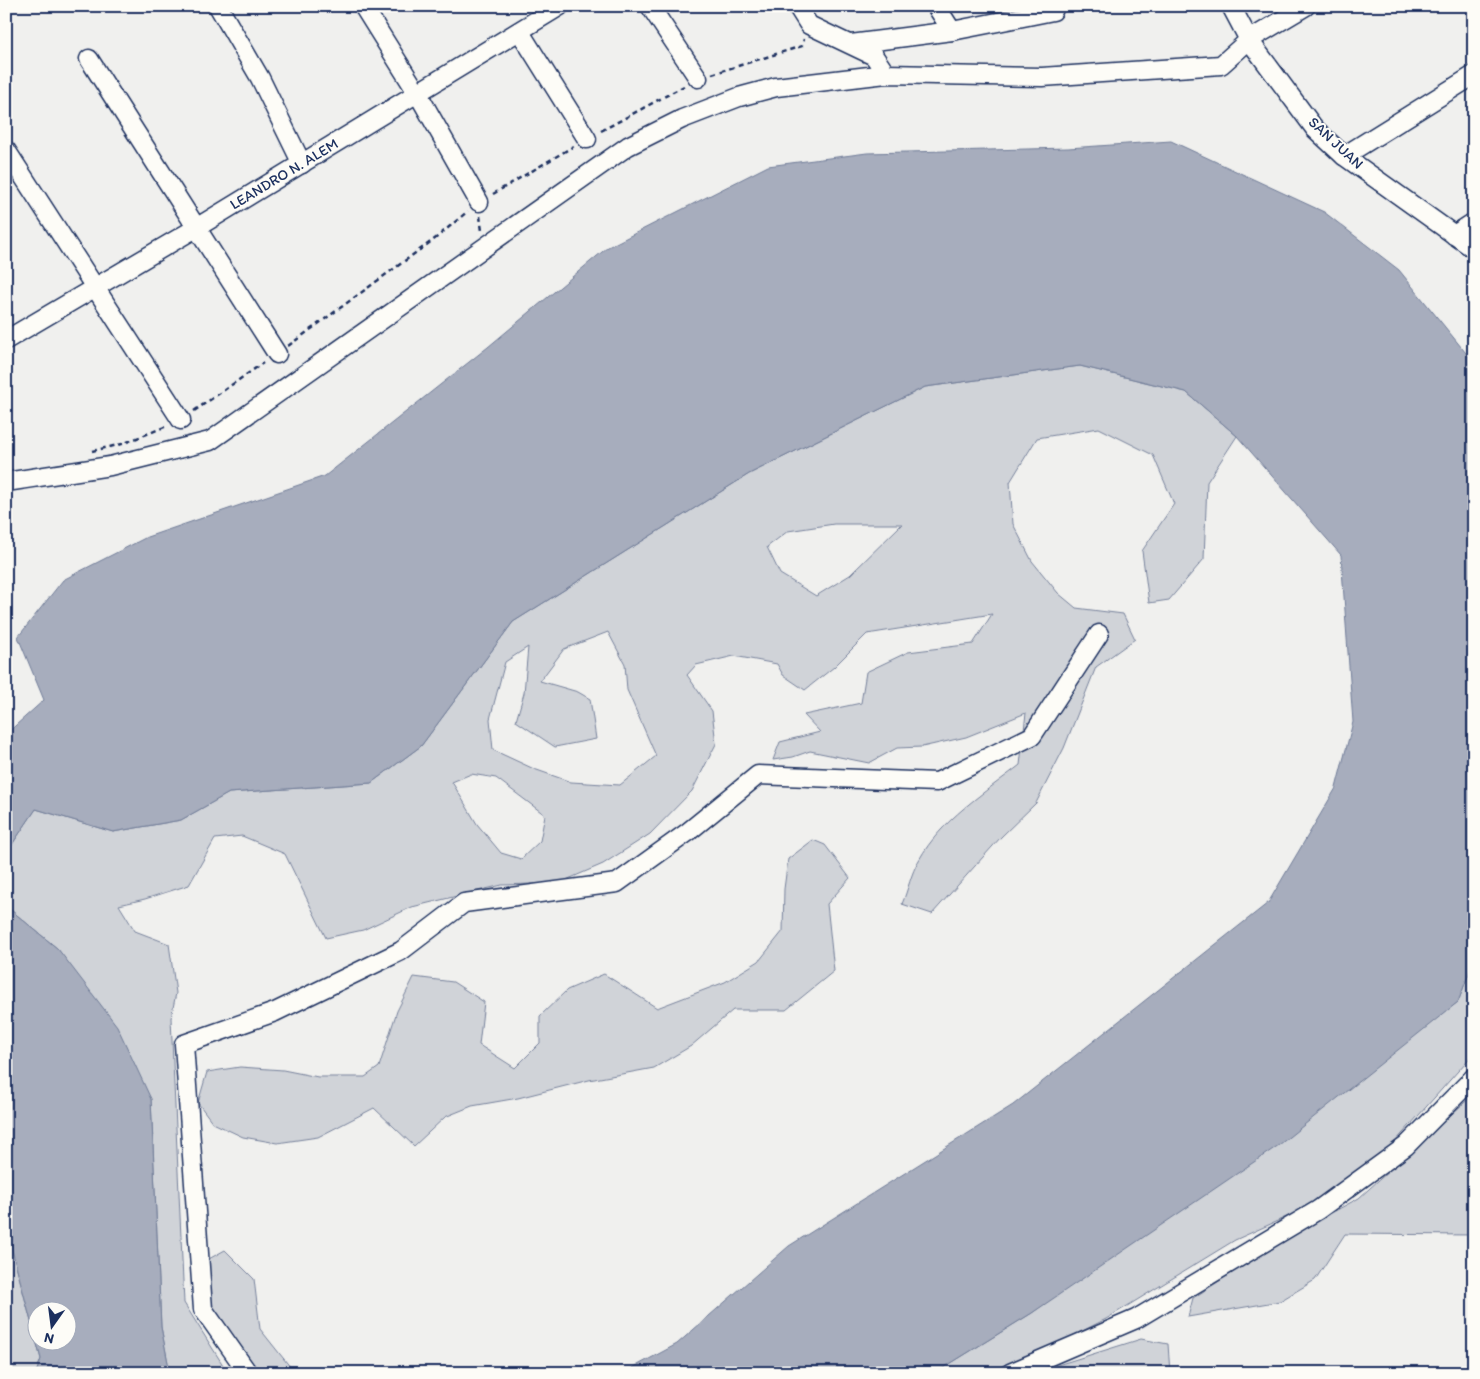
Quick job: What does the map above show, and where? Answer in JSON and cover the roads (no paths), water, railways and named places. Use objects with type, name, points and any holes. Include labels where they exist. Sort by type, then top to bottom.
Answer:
[{"type":"street","points":[[218,6],[260,78],[302,164]]},
{"type":"street","points":[[363,6],[418,94],[478,202]]},
{"type":"street","name":"LEANDRO N. ALEM","points":[[6,340],[196,228],[560,6]]},
{"type":"street","points":[[650,6],[698,78]]},
{"type":"street","points":[[797,6],[809,26],[874,56],[886,74]]},
{"type":"street","points":[[936,6],[952,31]]},
{"type":"street","points":[[851,44],[952,31],[1053,10],[1055,6]]},
{"type":"street","name":"SAN JUAN","points":[[1231,6],[1249,40],[1315,129],[1344,156],[1474,249]]},
{"type":"street","points":[[6,482],[110,466],[210,441],[628,146],[682,119],[739,97],[776,88],[886,74],[1042,76],[1220,65],[1249,40],[1306,6]]},
{"type":"street","points":[[520,32],[587,138]]},
{"type":"street","points":[[89,59],[278,354]]},
{"type":"street","points":[[1344,156],[1474,75]]},
{"type":"street","points":[[6,150],[93,287],[181,420]]},
{"type":"street","points":[[1454,235],[1474,222]]},
{"type":"street","points":[[248,1373],[203,1309],[184,1044],[275,1012],[392,955],[464,902],[617,883],[688,832],[758,775],[938,782],[1032,736],[1099,634]]},
{"type":"street","points":[[1010,1373],[1136,1319],[1318,1210],[1406,1146],[1474,1077]]},
{"type":"water","points":[[1171,141],[1324,212],[1399,270],[1474,363],[1474,960],[1458,1002],[1279,1145],[1032,1313],[935,1373],[623,1373],[677,1344],[789,1246],[1013,1105],[1268,903],[1336,788],[1353,722],[1341,555],[1237,436],[1186,392],[1080,366],[925,387],[749,474],[513,622],[421,746],[371,783],[229,793],[181,820],[113,832],[36,809],[6,857],[6,734],[44,700],[18,637],[63,580],[147,537],[325,476],[488,347],[608,247],[768,166],[867,153],[1068,148]]},
{"type":"water","points":[[6,906],[58,949],[117,1026],[151,1099],[161,1327],[170,1373],[36,1373],[41,1359],[39,1352],[78,1352],[78,1302],[28,1302],[28,1310],[12,1250],[6,1203]]}]
